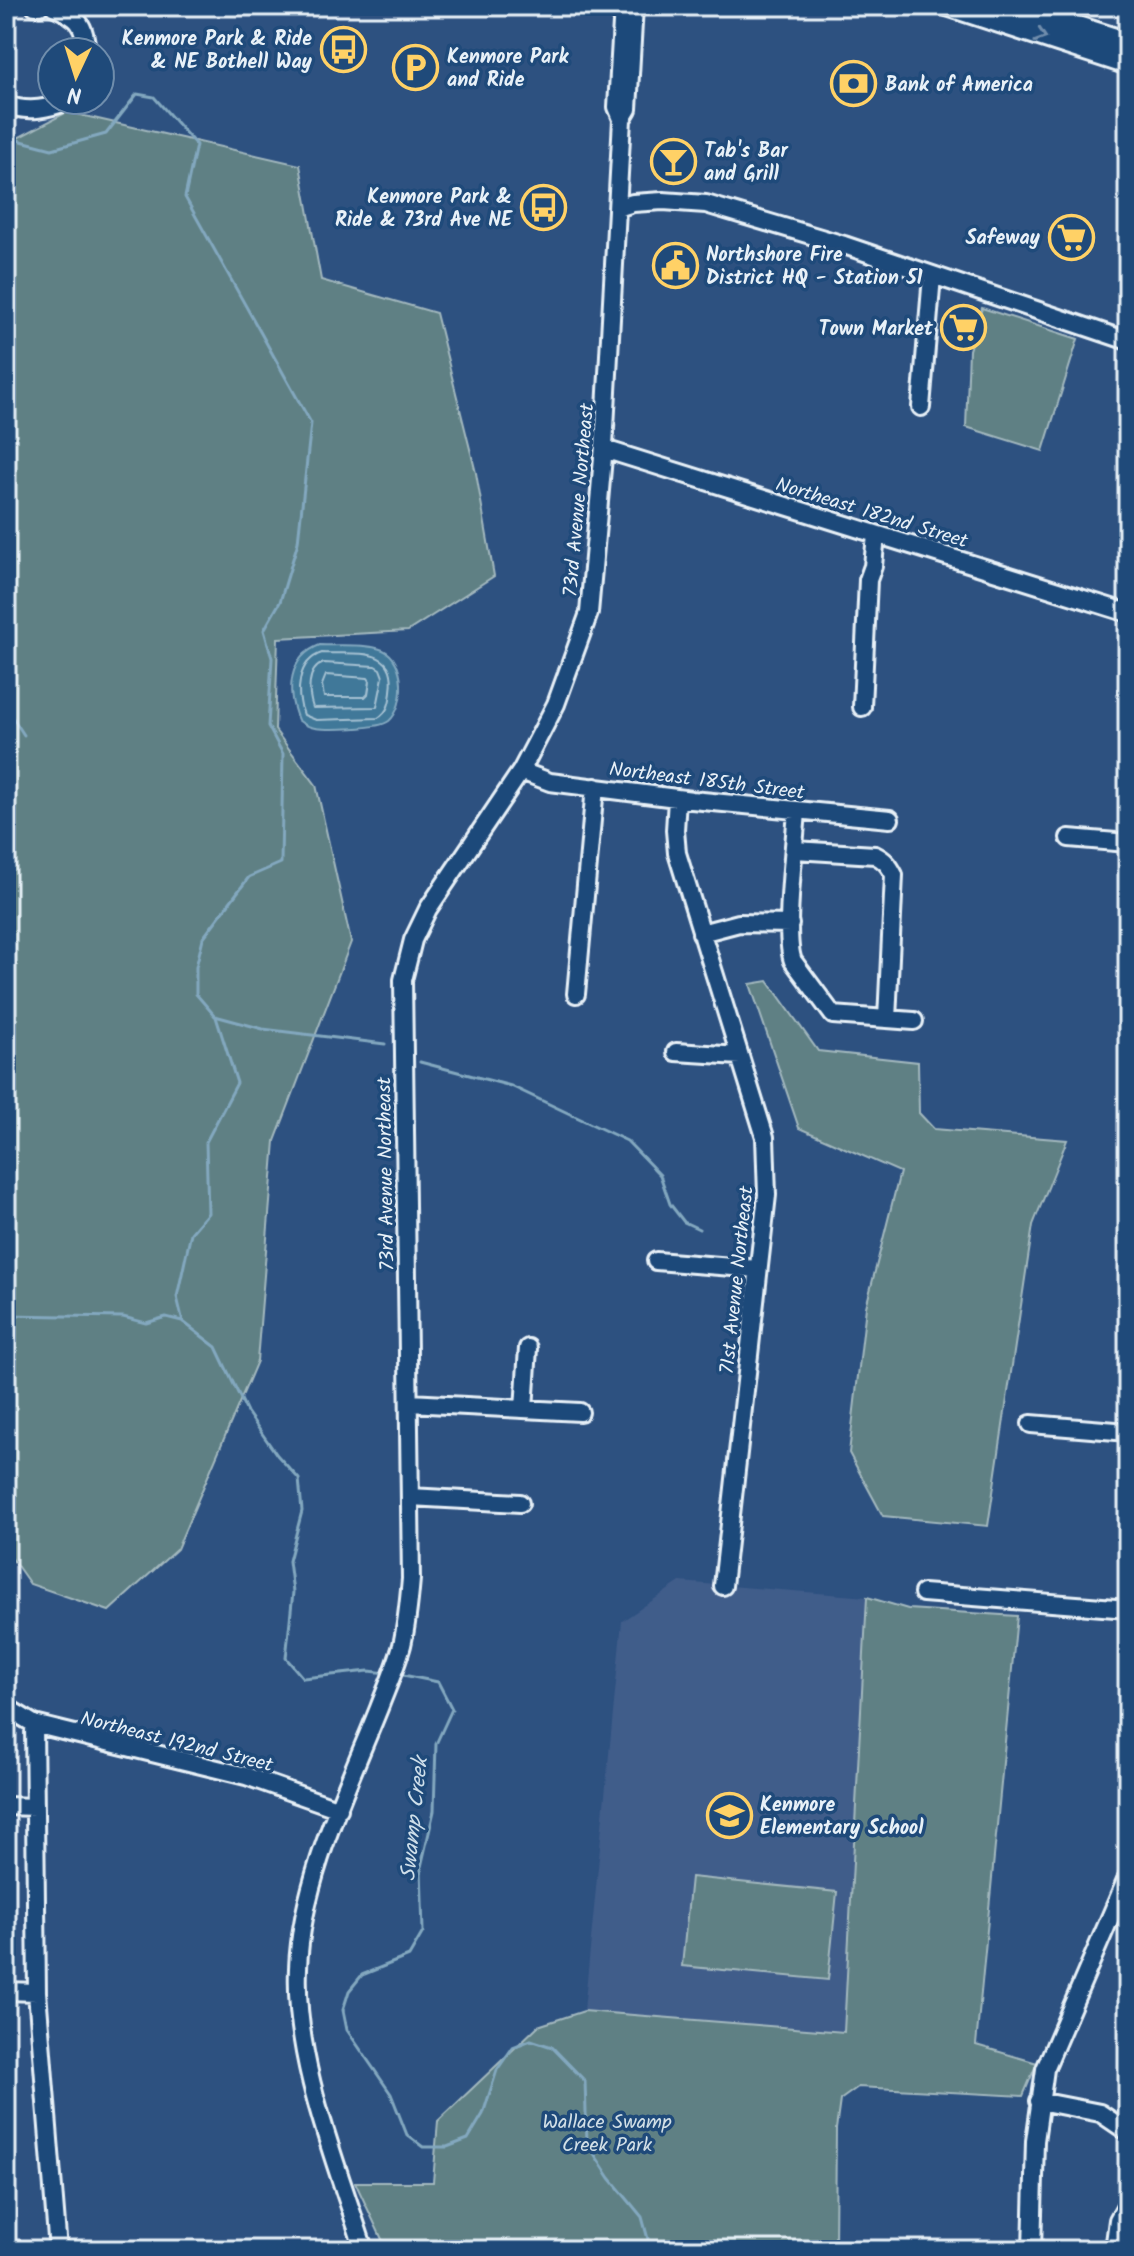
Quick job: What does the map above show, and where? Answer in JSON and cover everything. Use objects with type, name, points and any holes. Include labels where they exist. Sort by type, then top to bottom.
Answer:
[{"type":"main road","points":[[950,6],[1128,64]]},
{"type":"main road","points":[[1011,6],[1128,43]]},
{"type":"street","points":[[53,6],[81,23],[84,36]]},
{"type":"street","name":"73rd Avenue Northeast","points":[[364,2250],[311,2079],[298,2002],[298,1965],[304,1920],[315,1876],[397,1661],[408,1615],[410,1497],[402,1014],[405,970],[413,940],[428,909],[521,771],[556,704],[589,613],[604,449],[622,119],[617,107],[623,6]]},
{"type":"street","name":"73rd Avenue Northeast","points":[[622,119],[628,109],[634,6]]},
{"type":"street","points":[[6,104],[36,109]]},
{"type":"street","points":[[617,208],[633,203],[663,201],[706,204],[844,245],[1128,341]]},
{"type":"street","points":[[921,407],[932,276]]},
{"type":"street","name":"Northeast 182nd Street","points":[[604,449],[1128,613]]},
{"type":"street","points":[[862,707],[868,580],[873,566],[876,535]]},
{"type":"street","name":"Northeast 185th Street","points":[[521,771],[550,782],[677,799],[890,819]]},
{"type":"street","points":[[576,994],[595,787]]},
{"type":"street","name":"71st Avenue Northeast","points":[[677,799],[677,853],[765,1137],[767,1195],[723,1586]]},
{"type":"street","points":[[797,811],[789,952],[793,961],[833,1015],[914,1021]]},
{"type":"street","points":[[1069,838],[1128,843]]},
{"type":"street","points":[[795,850],[875,855],[887,863],[894,875],[887,1019]]},
{"type":"street","points":[[702,938],[739,923],[790,929]]},
{"type":"street","points":[[676,1052],[740,1056]]},
{"type":"street","points":[[656,1261],[758,1269]]},
{"type":"street","points":[[524,1409],[528,1348]]},
{"type":"street","points":[[409,1403],[580,1412]]},
{"type":"street","points":[[1031,1424],[1128,1432]]},
{"type":"street","points":[[410,1497],[520,1503]]},
{"type":"street","points":[[923,1593],[1128,1609]]},
{"type":"street","name":"Northeast 192nd Street","points":[[6,1707],[34,1724],[246,1776],[339,1809]]},
{"type":"street","points":[[34,1724],[37,1992],[58,2250]]},
{"type":"street","points":[[6,1806],[35,1807]]},
{"type":"street","points":[[1032,2250],[1039,2101],[1045,2069],[1128,1876]]},
{"type":"street","points":[[6,1991],[37,1992]]},
{"type":"street","points":[[1039,2101],[1100,2113],[1128,2132]]},
{"type":"street","points":[[1114,2250],[1118,2220],[1128,2202]]},
{"type":"shaded area","name":"Kenmore Elementary School","points":[[680,1582],[867,1597],[845,2033],[584,2011],[622,1621]]},
{"type":"green space","points":[[59,116],[85,116],[300,165],[321,280],[436,313],[476,473],[494,576],[408,631],[278,638],[275,730],[316,785],[351,942],[275,1141],[257,1361],[177,1549],[109,1611],[30,1584],[6,1550],[6,144]]},
{"type":"green space","points":[[982,308],[1078,339],[1043,451],[966,427],[969,350]]},
{"type":"green space","points":[[768,981],[818,1051],[918,1062],[919,1113],[934,1129],[1067,1140],[1033,1225],[988,1526],[883,1516],[849,1453],[866,1307],[900,1172],[799,1128],[750,984]]},
{"type":"green space","name":"Wallace Swamp Creek Park","points":[[867,1597],[908,1609],[1017,1616],[976,2045],[1037,2063],[1023,2096],[858,2087],[840,2100],[836,2129],[835,2250],[387,2250],[355,2182],[433,2182],[438,2121],[538,2026],[584,2011],[844,2032]]},
{"type":"green space","points":[[691,1877],[837,1892],[828,1980],[682,1966]]},
{"type":"water","points":[[320,645],[369,646],[391,655],[399,673],[401,695],[395,714],[389,721],[365,727],[331,729],[310,727],[298,720],[292,698],[292,676],[301,658]]},
{"type":"waterway","points":[[6,137],[52,149],[106,134],[137,94],[154,97],[196,145],[185,197],[311,423],[298,542],[280,602],[264,630],[272,658],[268,726],[283,754],[281,863],[249,877],[203,938],[196,967],[196,994],[215,1016],[263,1029],[385,1044]]},
{"type":"waterway","points":[[6,696],[9,712],[24,735]]},
{"type":"waterway","points":[[183,1322],[177,1297],[191,1233],[208,1213],[206,1142],[237,1083],[216,1017]]},
{"type":"waterway","points":[[420,1062],[511,1086],[627,1141],[660,1175],[670,1204],[684,1222],[699,1229]]},
{"type":"waterway","name":"Swamp Creek","points":[[6,1315],[123,1317],[146,1323],[166,1317],[182,1321],[216,1347],[247,1412],[277,1455],[299,1479],[302,1511],[289,1561],[293,1592],[286,1658],[303,1678],[369,1671],[387,1673]]},
{"type":"waterway","name":"Swamp Creek","points":[[398,1674],[438,1682],[452,1709],[436,1744],[434,1811],[421,1867],[423,1932],[409,1956],[362,1975],[349,1991],[343,2010],[347,2030],[391,2094],[407,2135],[423,2147],[447,2147],[468,2139],[483,2114],[497,2070],[513,2047],[531,2040],[552,2047],[585,2081],[587,2143],[610,2178],[642,2217],[651,2250]]},
{"type":"place","name":"Kenmore Park & Ride & NE Bothell Way","points":[[343,50]]},
{"type":"place","name":"Kenmore Park and Ride","points":[[416,67]]},
{"type":"place","name":"Bank of America","points":[[854,84]]},
{"type":"place","name":"Tab's Bar and Grill","points":[[673,161]]},
{"type":"place","name":"Kenmore Park & Ride & 73rd Ave NE","points":[[543,207]]},
{"type":"place","name":"Safeway","points":[[1071,237]]},
{"type":"place","name":"Northshore Fire District HQ - Station 51","points":[[675,266]]},
{"type":"place","name":"Town Market","points":[[964,328]]},
{"type":"place","name":"Kenmore Elementary School","points":[[729,1816]]}]
